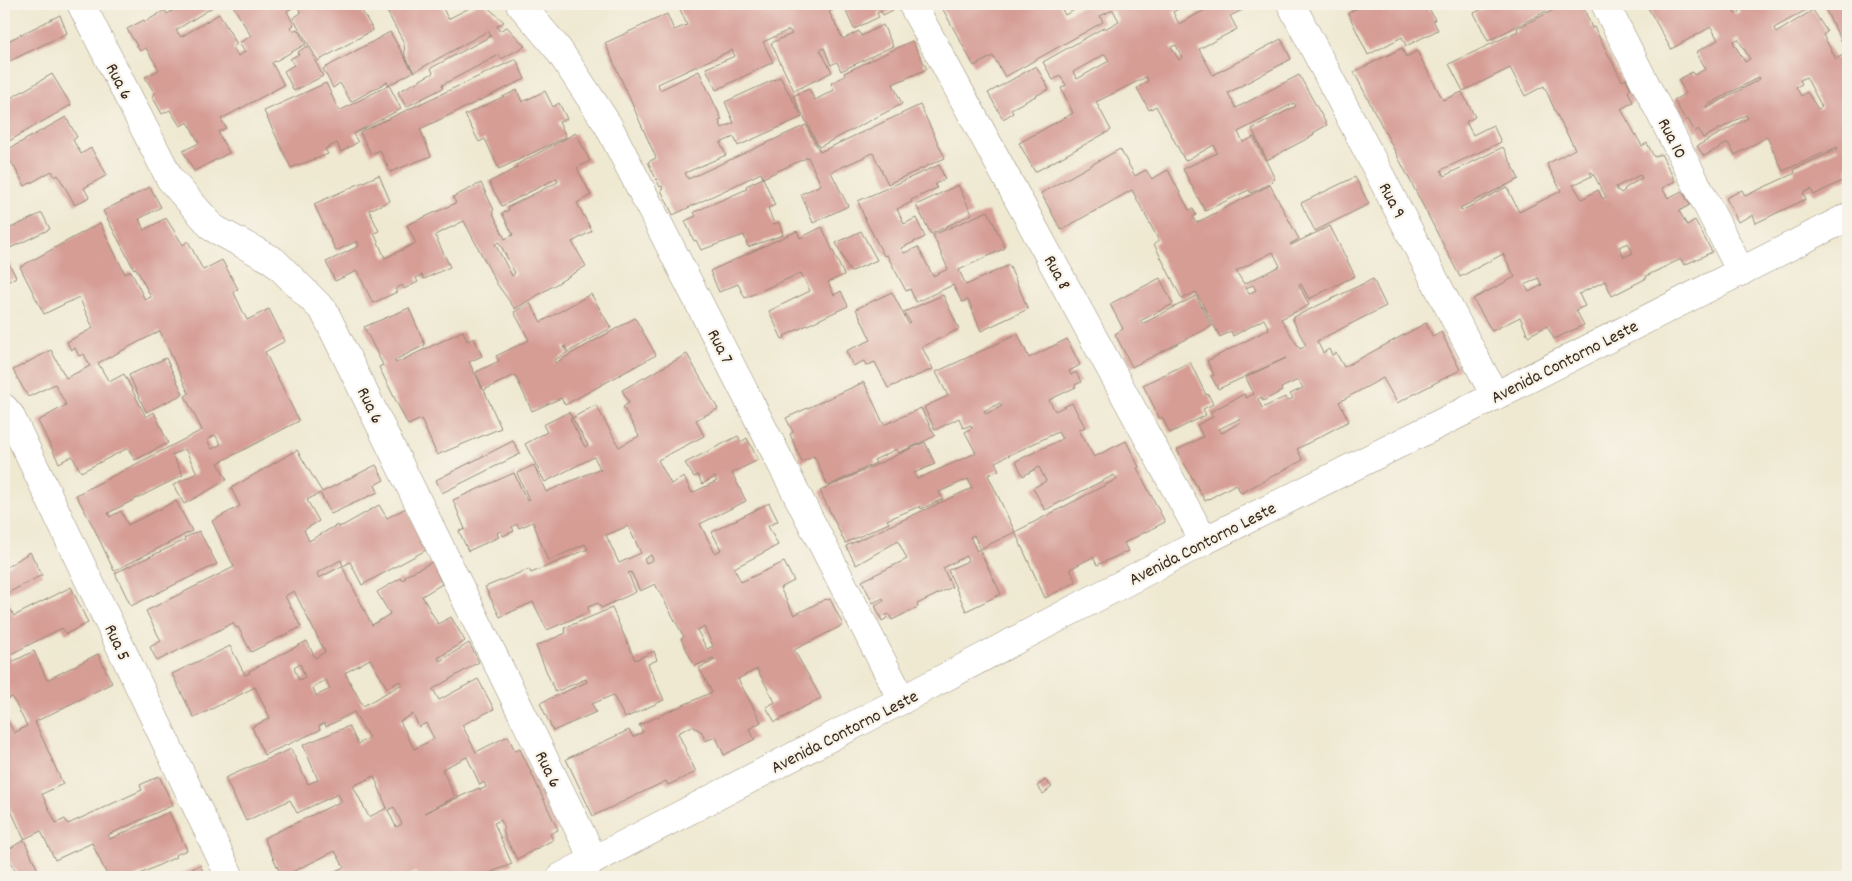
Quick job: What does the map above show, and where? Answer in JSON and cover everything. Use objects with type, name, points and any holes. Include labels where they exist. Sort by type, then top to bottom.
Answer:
[{"type":"street","name":"Rua 6","points":[[81,4],[170,180],[214,228],[274,261],[324,311],[594,860]]},
{"type":"street","name":"Rua 7","points":[[520,4],[558,49],[608,126],[902,700]]},
{"type":"street","name":"Rua 8","points":[[912,4],[1204,541]]},
{"type":"street","name":"Rua 9","points":[[1291,4],[1495,396]]},
{"type":"street","name":"Rua 10","points":[[1605,4],[1741,272]]},
{"type":"street","name":"Avenida Contorno Leste","points":[[561,877],[1204,541],[1848,217]]},
{"type":"street","name":"Rua 5","points":[[4,408],[10,415],[230,877]]},
{"type":"building","points":[[185,4],[210,4],[213,7],[176,30],[181,37],[219,14],[237,44],[233,47],[238,56],[245,52],[239,43],[251,36],[232,4],[358,4],[373,30],[318,61],[293,18],[301,13],[297,5],[287,11],[294,25],[290,27],[293,31],[297,29],[306,44],[272,63],[284,85],[221,119],[226,128],[218,132],[229,153],[194,171],[183,151],[199,143],[188,122],[180,126],[170,110],[162,114],[152,96],[155,94],[145,77],[159,70],[146,48],[140,51],[127,29],[144,20],[145,22],[165,10],[167,14]]},
{"type":"building","points":[[383,4],[441,4],[448,19],[477,4],[484,4],[504,22],[497,26],[499,31],[507,27],[525,46],[501,59],[499,55],[442,85],[443,88],[406,107],[398,92],[433,73],[431,68],[491,36],[488,31],[414,72],[405,56],[404,43]]},
{"type":"building","points":[[685,4],[707,4],[708,6],[712,4],[744,4],[745,6],[750,4],[889,4],[893,10],[883,15],[881,11],[877,13],[879,17],[854,29],[843,5],[829,12],[843,39],[859,31],[861,36],[883,25],[893,46],[841,71],[837,62],[831,65],[824,48],[820,50],[832,72],[794,91],[771,43],[792,34],[789,30],[763,42],[773,62],[716,90],[706,68],[735,56],[732,50],[658,84],[660,90],[699,71],[722,120],[719,121],[722,128],[734,123],[725,102],[780,77],[802,117],[738,146],[734,137],[720,143],[726,155],[685,173],[688,179],[806,125],[820,152],[920,105],[945,158],[888,184],[873,153],[831,172],[848,206],[813,223],[801,194],[821,185],[808,157],[763,178],[761,173],[673,215],[661,190],[663,189],[662,186],[660,187],[648,162],[656,158],[605,43],[667,14],[674,30],[687,25],[679,7]]},
{"type":"building","points":[[940,4],[1059,4],[1065,15],[1085,4],[1140,4],[1143,8],[1145,7],[1143,4],[1187,4],[1173,12],[1179,24],[1216,4],[1255,4],[1230,16],[1237,29],[1199,49],[1213,75],[1281,39],[1291,59],[1228,93],[1236,108],[1299,75],[1327,125],[1313,133],[1314,135],[1267,160],[1252,129],[1296,106],[1294,103],[1238,132],[1243,142],[1254,137],[1275,179],[1272,180],[1273,182],[1251,193],[1249,190],[1205,211],[1183,169],[1217,153],[1214,145],[1185,161],[1156,106],[1149,110],[1137,88],[1148,81],[1146,77],[1096,102],[1111,130],[1035,172],[1019,143],[1073,113],[1061,88],[1066,85],[1060,76],[1053,80],[1043,62],[1119,21],[1113,10],[1100,16],[1103,22],[1005,77],[993,56],[974,66]],"holes":[[[1176,45],[1182,57],[1179,60],[1171,47]],[[1105,54],[1109,61],[1077,79],[1073,72]]]},
{"type":"building","points":[[1365,4],[1427,4],[1438,30],[1406,46],[1402,37],[1368,55],[1348,13]]},
{"type":"building","points":[[1484,4],[1560,4],[1488,41],[1474,13],[1486,7]]},
{"type":"building","points":[[1566,4],[1582,4],[1592,28],[1594,27],[1622,81],[1626,79],[1631,89],[1628,91],[1633,102],[1621,109],[1642,146],[1647,143],[1654,157],[1661,154],[1675,181],[1662,188],[1668,198],[1682,191],[1690,205],[1679,211],[1687,225],[1695,220],[1712,252],[1684,265],[1681,259],[1646,276],[1647,278],[1612,296],[1605,281],[1579,294],[1585,306],[1576,310],[1584,325],[1554,339],[1547,326],[1528,336],[1520,317],[1492,331],[1473,299],[1515,277],[1503,254],[1460,277],[1354,72],[1402,48],[1406,57],[1417,51],[1443,100],[1462,92],[1475,117],[1466,122],[1473,135],[1493,125],[1501,142],[1441,170],[1444,176],[1503,147],[1519,179],[1460,208],[1461,211],[1507,187],[1519,212],[1561,191],[1547,164],[1575,149],[1544,86],[1525,96],[1510,68],[1463,91],[1449,64],[1518,31],[1517,28]],"holes":[[[1592,172],[1606,197],[1603,199],[1598,190],[1582,199],[1573,185],[1592,176],[1590,173]],[[1640,175],[1642,178],[1624,189],[1621,193],[1616,187]],[[1628,243],[1633,253],[1624,257],[1619,247]],[[1538,278],[1542,285],[1529,292],[1525,285]]]},
{"type":"building","points":[[1651,4],[1665,4],[1666,6],[1670,4],[1730,4],[1735,14],[1740,12],[1736,4],[1817,4],[1774,28],[1776,33],[1813,10],[1827,32],[1823,35],[1836,59],[1848,52],[1848,178],[1814,195],[1811,189],[1803,193],[1806,199],[1756,223],[1753,215],[1738,222],[1726,198],[1742,190],[1745,196],[1795,173],[1794,169],[1838,149],[1837,147],[1783,171],[1767,137],[1735,155],[1728,143],[1704,156],[1697,146],[1748,118],[1746,115],[1703,138],[1698,129],[1695,132],[1674,100],[1686,93],[1678,80],[1692,72],[1694,75],[1706,69],[1696,52],[1718,40],[1711,27],[1671,49],[1647,6]],"holes":[[[1738,39],[1750,59],[1745,62],[1733,42]],[[1759,77],[1760,79],[1707,108],[1706,106]],[[1806,77],[1822,107],[1818,109],[1807,92],[1801,96],[1796,87],[1802,84],[1800,80]]]},
{"type":"building","points":[[1830,4],[1848,4],[1848,38],[1842,42],[1824,7]]},
{"type":"building","points":[[60,15],[67,33],[4,64],[4,43]]},
{"type":"building","points":[[390,32],[413,72],[389,85],[387,82],[351,102],[340,83],[333,88],[323,69]]},
{"type":"building","points":[[912,41],[927,69],[893,84],[902,104],[819,147],[793,96],[809,89],[815,100],[834,90],[831,83],[845,76],[844,73]]},
{"type":"building","points":[[307,46],[323,76],[294,91],[284,71],[294,65],[290,59]]},
{"type":"building","points":[[516,59],[525,79],[420,129],[431,156],[390,172],[380,150],[371,154],[360,132]]},
{"type":"building","points":[[1036,66],[1049,89],[1011,109],[1013,113],[1003,119],[988,93]]},
{"type":"building","points":[[52,74],[71,105],[4,144],[4,102]]},
{"type":"building","points":[[326,83],[339,111],[389,85],[401,109],[353,134],[358,142],[341,152],[337,143],[325,149],[328,154],[291,168],[264,111]]},
{"type":"building","points":[[517,90],[522,102],[545,91],[553,107],[559,103],[567,119],[559,122],[566,137],[499,169],[485,139],[479,142],[465,115]]},
{"type":"building","points":[[66,117],[77,137],[73,140],[81,154],[91,148],[107,175],[84,188],[89,197],[75,205],[58,175],[55,177],[52,171],[25,186],[5,151]]},
{"type":"building","points":[[576,133],[590,161],[577,168],[591,195],[577,203],[592,231],[572,242],[586,266],[515,309],[497,284],[464,221],[435,235],[450,267],[424,279],[422,275],[416,278],[418,282],[404,289],[402,285],[395,289],[397,292],[373,303],[357,271],[335,281],[326,262],[359,246],[357,241],[336,251],[314,204],[379,175],[390,201],[369,210],[379,231],[374,233],[385,258],[416,243],[407,225],[456,203],[453,197],[481,183],[505,239],[513,235],[502,213],[509,210],[508,207],[558,182],[557,178],[502,206],[489,182],[517,168],[516,165]],"holes":[[[499,242],[515,273],[512,276],[495,244]]]},
{"type":"building","points":[[1120,149],[1135,176],[1146,170],[1152,179],[1168,170],[1189,210],[1193,209],[1196,215],[1193,217],[1196,223],[1270,185],[1299,239],[1290,244],[1330,226],[1355,276],[1309,299],[1301,284],[1299,285],[1309,305],[1281,319],[1300,349],[1306,346],[1292,318],[1373,279],[1386,306],[1317,341],[1323,353],[1329,349],[1332,355],[1336,353],[1344,367],[1426,323],[1433,337],[1441,332],[1460,370],[1397,403],[1383,378],[1339,402],[1349,421],[1297,449],[1303,460],[1241,493],[1236,484],[1205,501],[1177,450],[1203,437],[1197,425],[1213,417],[1210,412],[1244,394],[1246,398],[1254,394],[1246,378],[1286,358],[1218,389],[1211,376],[1214,375],[1207,361],[1269,329],[1264,319],[1233,336],[1231,331],[1220,337],[1196,292],[1182,299],[1154,244],[1159,241],[1132,190],[1061,230],[1041,193]],"holes":[[[1273,252],[1280,266],[1244,284],[1236,271]],[[1253,285],[1256,290],[1249,294],[1246,288]],[[1298,380],[1303,388],[1290,394],[1293,398],[1287,401],[1285,397],[1262,408],[1258,399],[1261,397],[1263,401],[1282,391],[1281,388]],[[1239,419],[1241,422],[1222,433],[1219,429]]]},
{"type":"building","points":[[939,165],[945,179],[935,184],[937,188],[897,209],[904,224],[916,218],[925,237],[901,248],[904,253],[918,247],[933,276],[948,269],[933,235],[988,211],[1005,248],[959,270],[966,285],[1009,265],[1028,309],[981,331],[968,300],[962,302],[953,285],[916,302],[910,289],[906,291],[887,255],[884,256],[858,201]]},
{"type":"building","points":[[1355,177],[1369,204],[1315,231],[1301,203]]},
{"type":"building","points":[[763,178],[775,205],[768,208],[774,224],[779,222],[783,235],[748,247],[744,235],[701,250],[696,240],[694,241],[685,221],[696,216],[694,212],[747,189],[746,186]]},
{"type":"building","points":[[958,185],[972,214],[931,234],[916,205]]},
{"type":"building","points":[[150,187],[161,207],[139,219],[144,230],[166,218],[183,245],[188,241],[203,270],[222,260],[238,289],[233,291],[247,320],[269,309],[285,341],[265,352],[299,421],[218,463],[227,480],[184,504],[173,485],[197,473],[185,449],[172,455],[183,475],[108,513],[110,517],[121,511],[128,525],[176,501],[192,531],[114,571],[76,495],[202,430],[185,396],[189,394],[160,331],[98,363],[109,382],[124,374],[146,417],[154,412],[168,443],[135,460],[128,448],[81,472],[72,456],[59,463],[38,421],[66,405],[55,384],[28,397],[13,370],[51,350],[66,378],[90,366],[84,354],[79,356],[75,348],[71,350],[67,342],[93,328],[79,297],[44,314],[20,267],[100,223],[125,274],[131,271],[145,300],[151,297],[103,211]],"holes":[[[215,435],[221,444],[212,449],[207,440]]]},
{"type":"building","points":[[42,213],[50,229],[4,251],[4,221],[7,219],[11,228]]},
{"type":"building","points":[[822,227],[844,275],[828,282],[834,295],[841,291],[848,306],[784,336],[785,338],[782,339],[769,311],[810,291],[801,273],[745,298],[738,284],[719,292],[710,271],[797,231],[800,238]]},
{"type":"building","points":[[861,231],[877,260],[850,272],[836,243]]},
{"type":"building","points":[[4,254],[16,277],[4,284]]},
{"type":"building","points":[[1160,278],[1173,304],[1140,321],[1142,324],[1196,296],[1212,326],[1132,367],[1115,334],[1123,329],[1110,304]]},
{"type":"building","points":[[892,292],[908,323],[910,322],[904,312],[943,295],[959,329],[922,347],[933,369],[888,388],[875,362],[866,366],[864,361],[853,366],[846,351],[871,340],[856,309]]},
{"type":"building","points":[[591,294],[611,328],[568,352],[565,346],[563,347],[567,353],[554,360],[555,363],[635,318],[656,355],[565,405],[561,398],[532,411],[515,375],[484,390],[501,428],[437,455],[421,419],[408,425],[379,367],[383,365],[364,327],[409,308],[425,345],[395,360],[396,363],[463,331],[467,341],[474,338],[482,356],[469,362],[483,390],[476,372],[499,361],[496,356],[529,340],[514,312],[530,303],[541,322]]},
{"type":"building","points":[[1018,334],[1029,358],[1067,339],[1080,365],[1069,371],[1071,375],[1076,372],[1081,382],[1075,385],[1076,387],[1049,400],[1055,411],[1072,403],[1085,427],[1079,430],[1094,457],[1126,441],[1139,467],[1137,468],[1165,522],[1124,543],[1128,551],[1097,565],[1093,557],[1070,569],[1076,582],[1045,598],[1015,532],[980,549],[974,535],[970,537],[977,551],[979,549],[1001,594],[966,611],[948,570],[968,561],[966,556],[943,568],[952,587],[917,604],[918,607],[892,620],[889,614],[882,621],[875,605],[884,601],[883,598],[873,603],[862,581],[907,559],[898,541],[856,565],[846,546],[972,488],[968,479],[939,492],[943,499],[921,509],[920,506],[887,520],[889,523],[845,543],[820,491],[925,442],[935,464],[914,473],[917,479],[976,453],[965,432],[972,428],[971,425],[963,428],[959,418],[935,430],[924,407],[948,396],[936,372]],"holes":[[[1000,403],[1002,406],[986,414],[984,411]],[[1058,432],[1062,439],[1016,461],[1023,476],[1039,467],[1046,481],[1033,488],[1045,510],[1114,475],[1117,479],[1015,532],[988,475],[999,470],[995,462]]]},
{"type":"building","points":[[687,354],[718,409],[696,420],[704,436],[658,460],[671,484],[684,477],[692,493],[717,481],[715,477],[702,484],[698,475],[694,477],[685,463],[738,436],[741,442],[747,438],[758,460],[732,473],[746,501],[700,524],[715,553],[721,550],[712,532],[769,503],[778,521],[768,526],[778,545],[734,568],[741,582],[784,562],[794,581],[780,588],[794,615],[826,599],[830,599],[843,625],[794,650],[821,698],[775,722],[766,707],[775,702],[757,669],[738,679],[761,722],[749,729],[755,739],[724,755],[716,737],[705,741],[702,732],[692,726],[678,733],[696,772],[668,785],[666,781],[593,816],[566,759],[629,730],[633,737],[643,732],[639,725],[712,692],[699,668],[715,660],[713,658],[695,666],[681,639],[684,637],[655,584],[640,591],[631,572],[628,573],[636,592],[601,608],[598,603],[588,607],[589,612],[547,630],[533,602],[500,617],[485,587],[529,569],[531,573],[588,549],[585,544],[548,561],[533,522],[519,528],[517,524],[512,527],[514,531],[503,536],[501,531],[497,533],[499,537],[468,551],[459,531],[465,529],[453,500],[514,473],[527,501],[529,500],[517,473],[534,465],[546,492],[599,469],[600,471],[594,457],[545,482],[525,444],[547,432],[543,425],[569,412],[572,418],[596,405],[619,447],[639,436],[623,407],[629,403],[622,390]],"holes":[[[572,418],[588,445],[585,447],[570,419]],[[628,526],[641,553],[619,563],[606,535]],[[651,555],[653,560],[646,563],[644,559]],[[704,627],[713,646],[707,649],[697,630]]]},
{"type":"building","points":[[166,358],[183,394],[146,412],[129,375]]},
{"type":"building","points":[[1190,362],[1206,395],[1208,394],[1213,404],[1203,409],[1206,415],[1170,433],[1162,417],[1160,419],[1143,385]]},
{"type":"building","points":[[864,382],[884,425],[921,408],[935,436],[899,453],[897,449],[874,460],[876,463],[828,486],[814,456],[802,462],[790,434],[793,432],[786,418]]},
{"type":"building","points":[[513,441],[520,454],[442,493],[436,480]]},
{"type":"building","points":[[297,450],[322,492],[376,465],[384,480],[375,485],[378,492],[331,514],[320,493],[307,500],[319,521],[304,530],[309,541],[337,525],[338,527],[344,525],[379,505],[387,518],[406,508],[426,550],[362,585],[350,562],[343,566],[341,560],[317,573],[319,578],[342,566],[372,625],[390,614],[377,592],[401,578],[402,580],[406,578],[405,576],[432,562],[442,584],[422,596],[438,624],[451,617],[465,641],[438,658],[440,661],[469,643],[479,662],[433,689],[439,700],[478,679],[494,709],[462,725],[476,752],[508,736],[515,751],[520,749],[558,830],[550,834],[553,840],[517,859],[505,837],[501,820],[494,823],[512,864],[479,877],[413,877],[417,875],[416,872],[406,877],[322,877],[344,867],[335,851],[282,877],[264,838],[342,801],[338,794],[297,813],[290,800],[246,821],[225,778],[291,749],[308,784],[318,780],[303,745],[349,726],[358,744],[369,738],[354,712],[326,727],[325,723],[319,726],[320,730],[264,755],[252,727],[270,718],[255,687],[194,718],[172,674],[230,646],[245,675],[250,673],[249,671],[307,641],[315,658],[325,652],[294,591],[285,596],[301,627],[251,652],[238,627],[236,628],[233,623],[157,661],[150,647],[161,641],[146,611],[234,567],[212,521],[240,506],[231,488]],"holes":[[[370,659],[387,688],[400,681],[402,684],[363,706],[345,673]],[[300,664],[305,677],[299,680],[294,668]],[[326,680],[330,689],[316,696],[313,687]],[[413,714],[419,727],[426,723],[434,739],[414,749],[400,721]],[[467,757],[480,785],[484,782],[486,787],[480,790],[479,788],[424,813],[455,797],[442,769]],[[374,776],[387,808],[369,817],[353,786]],[[394,807],[402,824],[396,827],[388,810]]]},
{"type":"building","points":[[199,531],[217,564],[131,606],[115,573],[185,540],[184,538]]},
{"type":"building","points":[[30,552],[42,575],[4,595],[4,565],[7,567]]},
{"type":"building","points":[[71,587],[88,623],[66,634],[62,628],[9,655],[12,662],[34,651],[47,680],[98,654],[112,683],[35,722],[63,784],[42,794],[56,823],[65,819],[68,824],[142,790],[140,785],[159,776],[173,805],[108,835],[110,839],[169,812],[187,850],[134,877],[108,877],[92,843],[55,860],[41,831],[24,839],[4,795],[4,713],[14,733],[27,726],[12,697],[4,701],[4,596],[14,616]]},
{"type":"building","points":[[612,608],[635,660],[654,651],[657,660],[648,664],[664,700],[625,718],[613,695],[592,704],[596,712],[553,731],[540,703],[587,682],[586,679],[555,692],[536,646],[566,633],[564,628]]},
{"type":"building","points":[[1045,780],[1052,787],[1043,794],[1037,786]]},
{"type":"building","points":[[24,840],[38,870],[35,872],[38,877],[19,877],[4,852]]},
{"type":"building","points":[[200,865],[206,877],[173,877],[198,866]]}]
